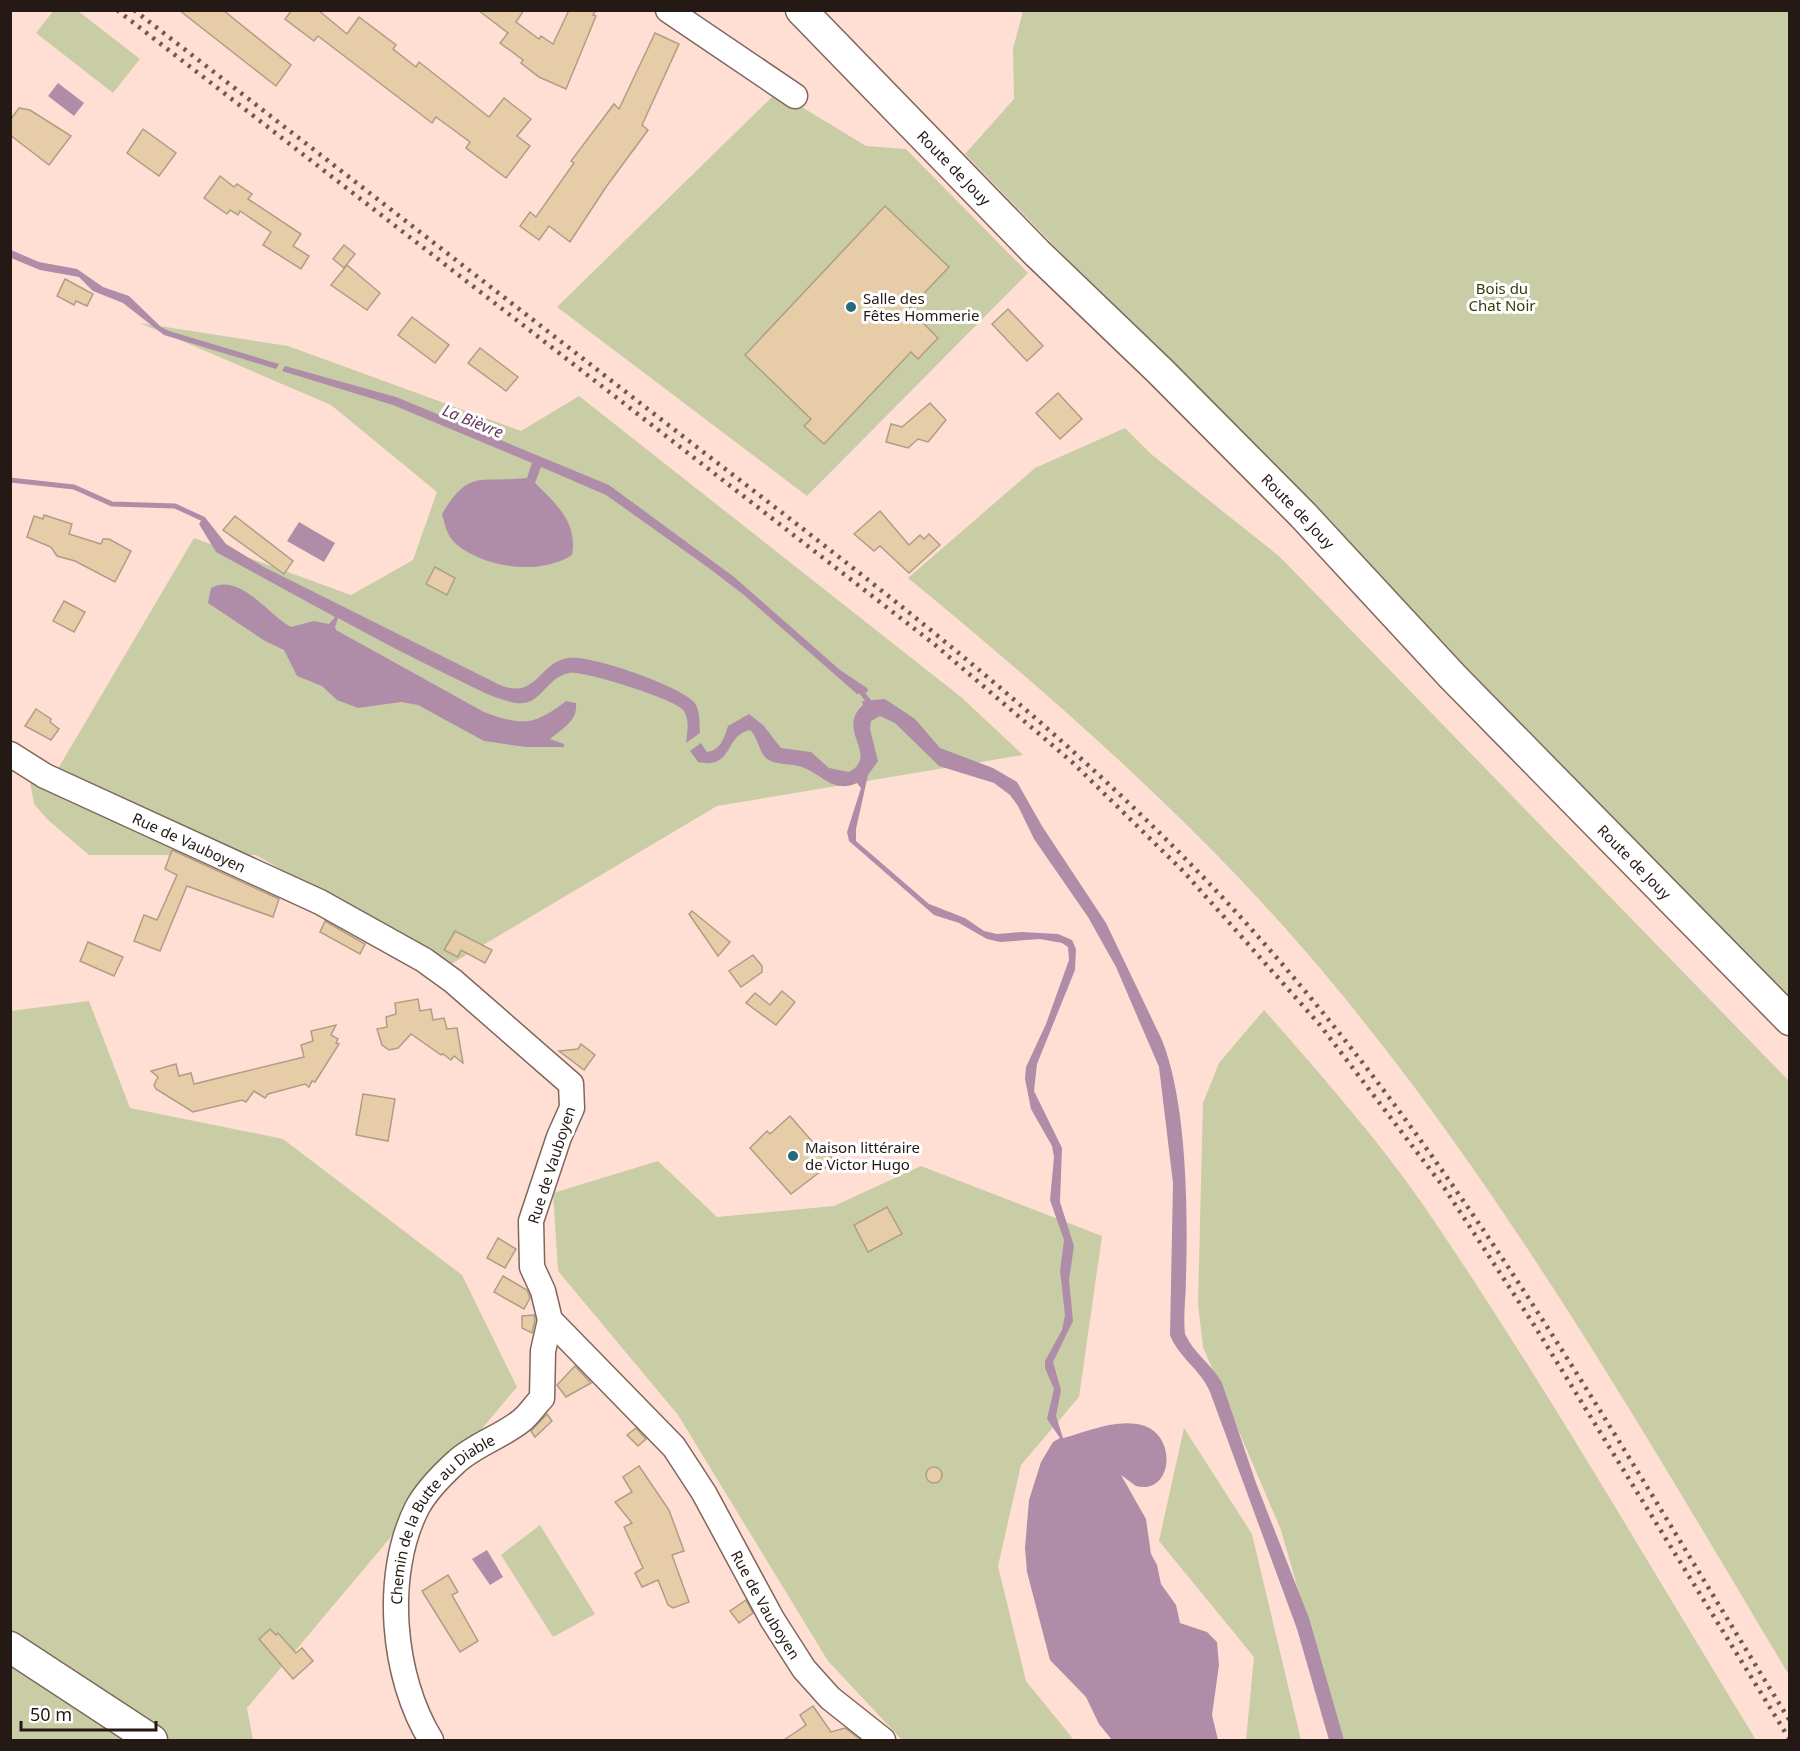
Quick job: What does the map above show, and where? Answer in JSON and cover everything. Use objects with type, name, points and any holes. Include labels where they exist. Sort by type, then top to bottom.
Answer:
[{"type":"main road","name":"Route de Jouy","points":[[801,10],[1037,254],[1152,363],[1303,515],[1453,677],[1790,1020]]},
{"type":"main road","points":[[10,1647],[152,1740]]},
{"type":"street","points":[[668,10],[795,96]]},
{"type":"street","name":"Rue de Vauboyen","points":[[10,754],[45,776],[320,902],[424,960],[453,981],[571,1084],[572,1108],[559,1137],[531,1221],[532,1267],[543,1291],[550,1320],[674,1447],[704,1493],[772,1619],[804,1669],[830,1698],[883,1740]]},
{"type":"street","name":"Chemin de la Butte au Diable","points":[[431,1740],[403,1674],[396,1621],[397,1567],[417,1508],[433,1486],[457,1461],[521,1421],[542,1398],[543,1351],[550,1320]]},
{"type":"green space","points":[[54,10],[78,11],[140,59],[113,93],[36,33]]},
{"type":"green space","name":"Bois du Chat Noir","points":[[1023,11],[1789,11],[1789,1004],[965,154],[1014,99],[1013,49]]},
{"type":"green space","points":[[777,92],[866,146],[906,149],[1028,273],[807,496],[557,307]]},
{"type":"green space","points":[[140,323],[288,346],[521,431],[579,396],[961,697],[1023,755],[717,806],[448,966],[256,855],[89,855],[47,819],[34,804],[29,776],[59,767],[194,538],[351,595],[413,560],[437,492],[331,405]]},
{"type":"green space","points":[[1125,428],[1151,454],[1280,557],[1789,1081],[1789,1675],[1678,1489],[1563,1304],[1504,1213],[1376,1037],[1307,953],[1214,852],[1065,711],[908,578],[1035,468]]},
{"type":"green space","points":[[89,1001],[130,1108],[283,1139],[462,1275],[517,1387],[247,1708],[253,1740],[11,1740],[10,1011]]},
{"type":"green space","points":[[1264,1010],[1367,1130],[1406,1180],[1468,1271],[1552,1404],[1756,1740],[1341,1740],[1281,1530],[1203,1347],[1198,1304],[1203,1103],[1219,1063]]},
{"type":"green space","points":[[658,1161],[717,1217],[834,1206],[921,1166],[1102,1236],[1079,1397],[1021,1465],[998,1566],[1026,1681],[1074,1740],[902,1740],[828,1661],[678,1415],[558,1271],[553,1193]]},
{"type":"green space","points":[[1184,1428],[1252,1534],[1301,1740],[1246,1740],[1254,1657],[1159,1541]]},
{"type":"green space","points":[[540,1525],[595,1614],[553,1637],[501,1555]]},
{"type":"shaded area","points":[[58,83],[84,103],[74,116],[48,96]]},
{"type":"shaded area","points":[[11,250],[39,262],[77,269],[103,287],[129,296],[161,327],[169,331],[279,364],[276,369],[164,335],[123,303],[93,291],[79,277],[40,270],[11,258]]},
{"type":"shaded area","points":[[285,366],[396,397],[609,485],[734,577],[840,670],[867,688],[868,692],[857,694],[744,595],[606,495],[541,467],[535,483],[558,507],[569,524],[573,544],[572,555],[559,562],[528,567],[497,564],[468,552],[453,541],[445,526],[442,514],[451,499],[468,484],[477,481],[527,478],[532,463],[393,405],[282,371]]},
{"type":"shaded area","points":[[204,516],[226,544],[262,566],[500,685],[522,688],[537,679],[550,666],[568,658],[595,661],[634,672],[685,695],[694,702],[698,709],[700,733],[686,743],[687,719],[684,711],[678,706],[630,687],[578,673],[561,676],[532,701],[516,703],[499,698],[420,661],[338,618],[336,630],[484,712],[508,720],[527,721],[545,715],[566,701],[576,703],[576,709],[572,720],[550,739],[564,744],[564,747],[526,747],[484,741],[418,705],[401,702],[358,708],[337,700],[322,686],[297,676],[284,650],[265,641],[208,603],[211,588],[222,585],[232,586],[243,590],[291,627],[314,621],[329,624],[335,617],[216,552],[199,524]]},
{"type":"shaded area","points":[[299,522],[335,543],[324,562],[287,541]]},
{"type":"shaded area","points":[[885,699],[915,719],[940,748],[993,768],[1017,782],[1042,826],[1106,923],[1162,1040],[1177,1094],[1184,1157],[1187,1221],[1185,1334],[1222,1383],[1256,1483],[1309,1618],[1344,1740],[1329,1740],[1297,1629],[1210,1392],[1201,1377],[1179,1351],[1170,1335],[1173,1183],[1159,1067],[1116,967],[1088,917],[1034,839],[1010,795],[994,783],[939,766],[895,723],[880,716],[871,721],[870,729],[878,761],[868,775],[856,829],[856,841],[929,904],[965,918],[984,931],[997,934],[1022,932],[1058,934],[1072,940],[1076,949],[1075,970],[1037,1064],[1034,1091],[1062,1148],[1060,1202],[1074,1246],[1069,1280],[1073,1321],[1053,1362],[1061,1390],[1056,1416],[1063,1438],[1100,1427],[1128,1423],[1151,1429],[1160,1438],[1165,1449],[1166,1461],[1164,1472],[1158,1481],[1149,1486],[1136,1486],[1121,1475],[1146,1519],[1151,1554],[1157,1565],[1161,1584],[1176,1605],[1180,1623],[1207,1632],[1217,1642],[1219,1665],[1212,1715],[1218,1740],[1112,1740],[1099,1724],[1086,1697],[1050,1660],[1027,1572],[1025,1548],[1029,1500],[1041,1462],[1053,1442],[1060,1438],[1047,1419],[1054,1389],[1045,1368],[1045,1361],[1062,1330],[1065,1315],[1060,1271],[1064,1240],[1050,1200],[1054,1157],[1052,1146],[1031,1109],[1025,1079],[1026,1067],[1046,1024],[1069,960],[1068,947],[1062,943],[1040,939],[1000,942],[987,939],[959,923],[934,915],[849,841],[847,832],[861,788],[857,783],[849,786],[834,785],[802,767],[770,761],[763,755],[750,730],[736,738],[718,761],[698,762],[690,751],[701,743],[707,752],[716,749],[728,726],[749,714],[763,725],[781,748],[811,752],[829,768],[849,772],[857,765],[860,758],[853,724],[856,714],[863,705],[862,701]]},
{"type":"shaded area","points":[[487,1550],[503,1577],[490,1585],[472,1559]]},
{"type":"building","points":[[179,10],[223,10],[291,65],[276,86]]},
{"type":"building","points":[[292,10],[318,10],[347,34],[359,17],[396,45],[393,49],[416,67],[419,62],[489,117],[504,98],[531,119],[517,136],[530,146],[506,178],[466,148],[470,142],[436,117],[432,123],[318,36],[314,41],[285,19]]},
{"type":"building","points":[[478,10],[524,10],[516,22],[539,39],[541,36],[553,44],[569,10],[596,10],[593,15],[596,16],[566,89],[539,77],[521,63],[523,60],[500,43],[508,33]]},
{"type":"building","points":[[655,33],[679,44],[642,125],[648,130],[606,187],[570,242],[549,226],[539,240],[520,226],[530,212],[536,217],[574,163],[571,161],[614,104],[619,109]]},
{"type":"building","points":[[19,108],[30,110],[71,136],[49,165],[10,135],[10,120]]},
{"type":"building","points":[[143,129],[176,153],[159,176],[127,153]]},
{"type":"building","points":[[220,176],[234,187],[237,184],[252,194],[248,199],[301,234],[293,246],[309,256],[301,269],[263,245],[271,232],[240,211],[238,215],[230,210],[227,214],[204,198]]},
{"type":"building","name":"Salle des Fêtes Hommerie","points":[[885,206],[949,267],[909,309],[938,338],[918,359],[911,352],[824,444],[804,426],[811,419],[745,355]]},
{"type":"building","points":[[344,245],[355,254],[344,268],[333,259]]},
{"type":"building","points":[[347,265],[380,293],[367,310],[331,285]]},
{"type":"building","points":[[65,279],[93,294],[87,306],[76,301],[74,305],[57,296]]},
{"type":"building","points":[[1008,309],[1043,346],[1027,361],[992,324]]},
{"type":"building","points":[[412,317],[449,345],[435,363],[398,335]]},
{"type":"building","points":[[480,348],[518,377],[506,391],[468,363]]},
{"type":"building","points":[[1058,393],[1082,419],[1060,439],[1036,413]]},
{"type":"building","points":[[930,403],[946,420],[928,442],[918,439],[908,448],[886,442],[891,424],[902,427]]},
{"type":"building","points":[[880,511],[909,545],[920,535],[924,539],[929,534],[940,545],[909,573],[880,546],[874,551],[854,534]]},
{"type":"building","points":[[44,515],[72,524],[69,534],[101,544],[103,539],[109,539],[131,551],[115,582],[75,561],[57,556],[51,547],[27,537],[34,516],[43,519]]},
{"type":"building","points":[[235,516],[293,561],[284,574],[223,530]]},
{"type":"building","points":[[435,567],[455,578],[447,595],[426,584]]},
{"type":"building","points":[[64,601],[85,612],[74,632],[53,621]]},
{"type":"building","points":[[36,709],[51,719],[50,722],[59,729],[51,740],[25,726]]},
{"type":"building","points":[[172,850],[279,899],[273,917],[187,886],[160,951],[134,941],[144,915],[157,920],[177,875],[165,869]]},
{"type":"building","points":[[692,911],[730,942],[718,956],[689,914]]},
{"type":"building","points":[[325,921],[365,944],[360,954],[320,932]]},
{"type":"building","points":[[455,931],[492,950],[485,963],[461,950],[458,957],[444,950]]},
{"type":"building","points":[[88,942],[123,957],[114,976],[80,961]]},
{"type":"building","points":[[753,955],[762,966],[762,972],[741,987],[729,971]]},
{"type":"building","points":[[782,991],[795,1002],[776,1025],[746,1003],[755,993],[770,1005]]},
{"type":"building","points":[[418,999],[420,1011],[431,1009],[433,1020],[444,1018],[447,1029],[457,1028],[463,1063],[454,1056],[451,1060],[441,1055],[411,1034],[398,1048],[389,1050],[382,1045],[377,1029],[387,1027],[386,1017],[396,1014],[395,1003]]},
{"type":"building","points":[[336,1025],[331,1035],[338,1039],[336,1043],[339,1044],[315,1082],[312,1081],[309,1087],[305,1084],[268,1094],[265,1098],[254,1091],[246,1102],[242,1100],[193,1112],[156,1089],[154,1085],[158,1077],[151,1071],[176,1064],[179,1076],[191,1073],[194,1084],[304,1057],[301,1045],[313,1041],[311,1031]]},
{"type":"building","points":[[581,1044],[595,1055],[584,1070],[559,1051],[578,1049]]},
{"type":"building","points":[[363,1094],[395,1099],[388,1141],[356,1135]]},
{"type":"building","name":"Maison littéraire de Victor Hugo","points":[[790,1116],[817,1147],[821,1144],[834,1161],[791,1194],[750,1148],[767,1131],[770,1134]]},
{"type":"building","points":[[887,1207],[902,1234],[868,1252],[854,1225]]},
{"type":"building","points":[[498,1238],[516,1249],[505,1268],[487,1258]]},
{"type":"building","points":[[503,1276],[527,1290],[530,1298],[524,1309],[494,1292]]},
{"type":"building","points":[[534,1315],[532,1333],[522,1328],[522,1316]]},
{"type":"building","points":[[575,1366],[591,1383],[566,1397],[557,1385]]},
{"type":"building","points":[[547,1414],[552,1421],[535,1437],[531,1431]]},
{"type":"building","points":[[636,1428],[646,1439],[638,1446],[627,1435]]},
{"type":"building","points":[[639,1466],[669,1510],[684,1551],[672,1555],[689,1602],[673,1608],[668,1605],[658,1580],[642,1587],[635,1573],[643,1568],[624,1527],[632,1523],[615,1502],[632,1492],[623,1477]]},
{"type":"building","points":[[934,1467],[940,1469],[942,1475],[940,1481],[934,1483],[928,1481],[926,1475],[928,1469]]},
{"type":"building","points":[[448,1575],[458,1592],[452,1595],[478,1641],[460,1652],[422,1591]]},
{"type":"building","points":[[746,1600],[753,1613],[739,1623],[730,1611]]},
{"type":"building","points":[[270,1629],[276,1635],[278,1633],[296,1653],[302,1648],[313,1661],[293,1679],[259,1639]]},
{"type":"building","points":[[813,1706],[831,1732],[845,1728],[861,1740],[784,1740],[806,1725],[800,1715]]},
{"type":"waterway","points":[[10,480],[74,487],[112,504],[175,506],[201,518]]},
{"type":"waterway","name":"La Bièvre","points":[[858,688],[871,704]]},
{"type":"railway","points":[[117,10],[934,644],[1072,762],[1184,872],[1320,1025],[1445,1189],[1534,1325],[1790,1740]]},
{"type":"railway","points":[[134,10],[916,618],[1057,737],[1191,864],[1254,932],[1331,1023],[1404,1118],[1473,1215],[1603,1415],[1790,1721]]},
{"type":"place","name":"Salle des Fêtes Hommerie","points":[[851,307]]},
{"type":"place","name":"Maison littéraire de Victor Hugo","points":[[793,1156]]}]
